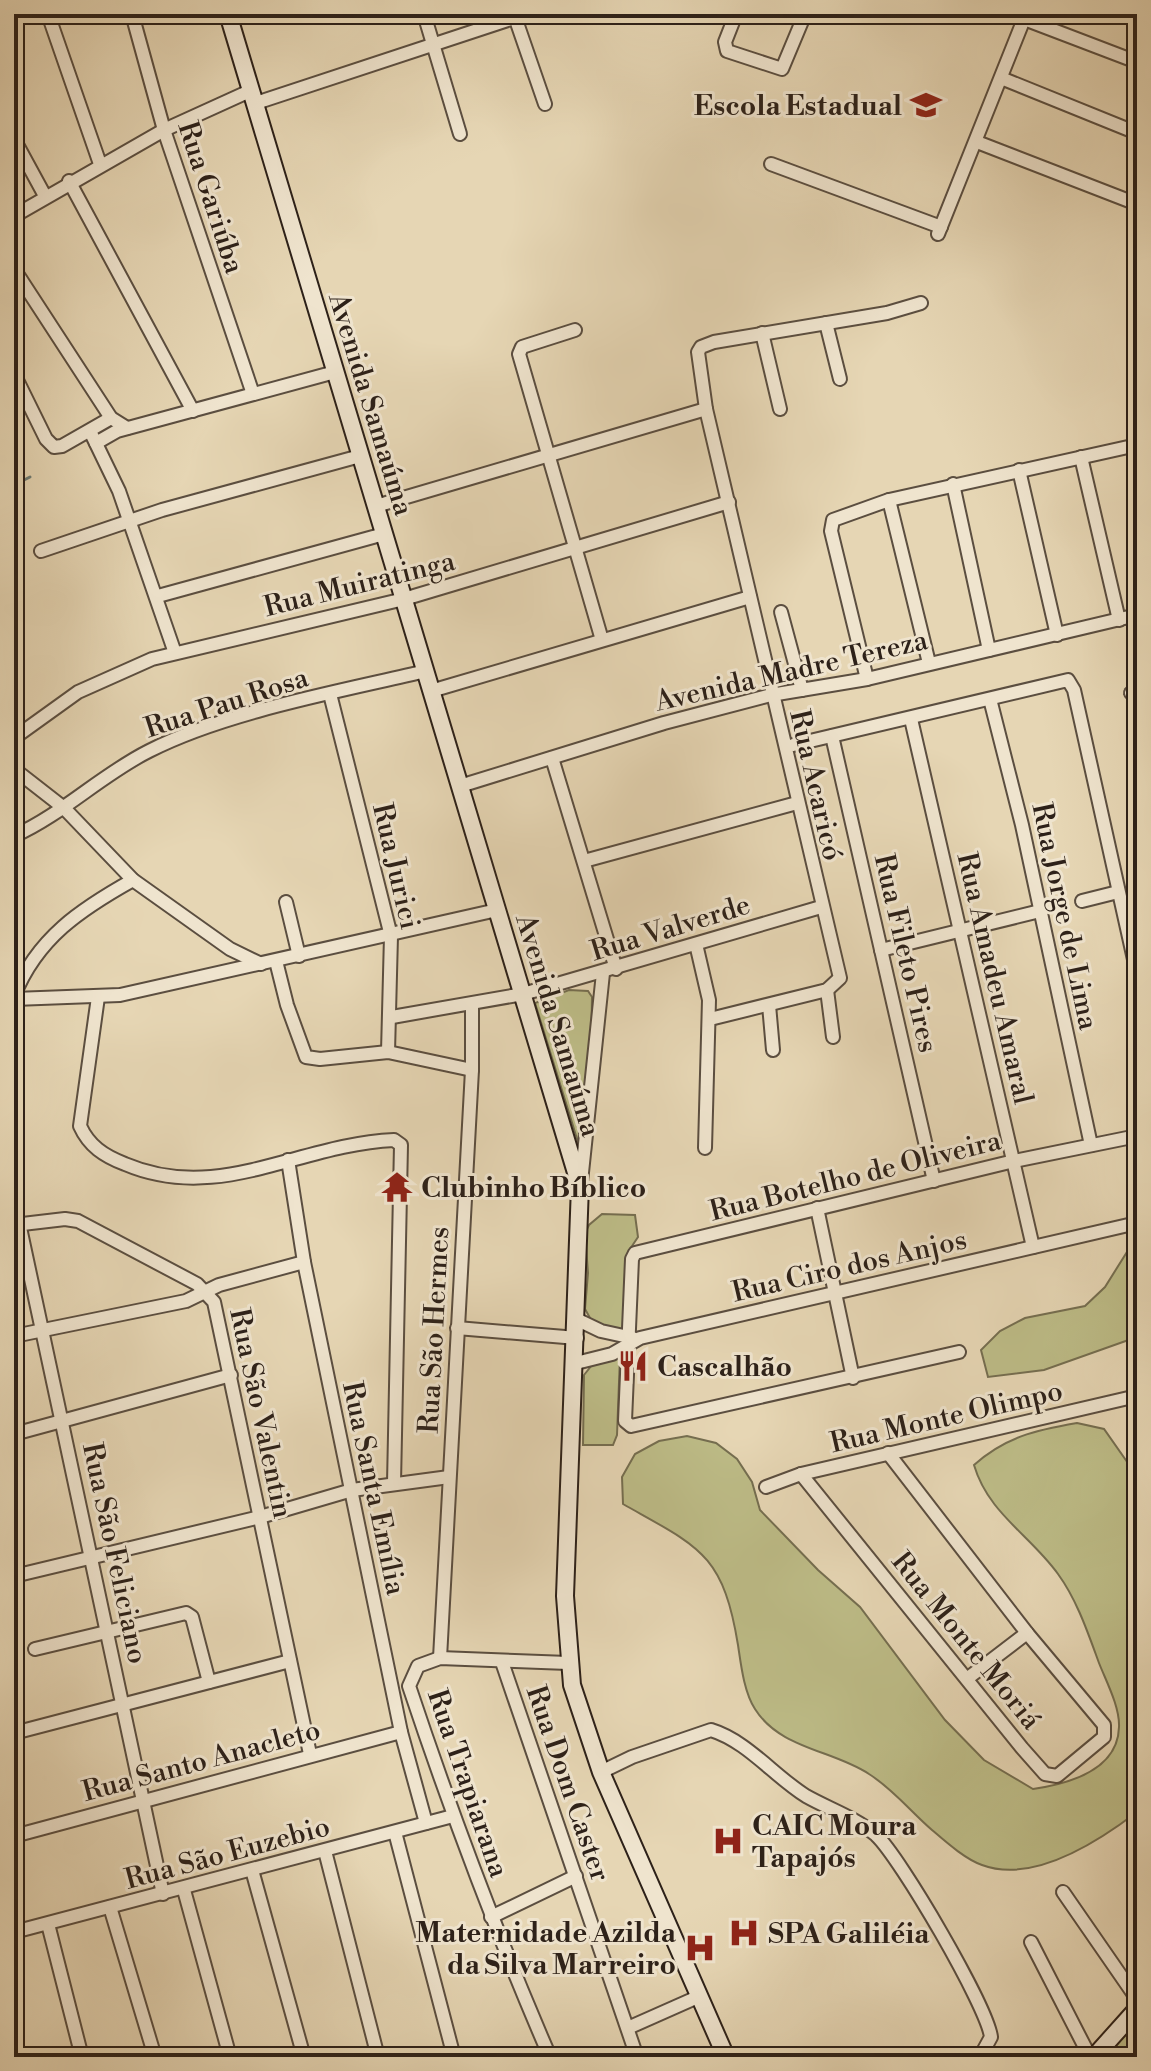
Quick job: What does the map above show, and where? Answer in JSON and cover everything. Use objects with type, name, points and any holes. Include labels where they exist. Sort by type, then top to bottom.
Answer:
[{"type":"street","points":[[48,14],[100,164]]},
{"type":"street","name":"Rua Gariúba","points":[[132,14],[164,130],[253,394]]},
{"type":"street","name":"Avenida Samaúma","points":[[228,14],[580,1186],[578,1320],[565,1585],[568,1663],[576,1703],[601,1772],[726,2057]]},
{"type":"street","points":[[424,14],[460,134]]},
{"type":"street","points":[[736,14],[725,49],[782,69],[805,14]]},
{"type":"street","points":[[1011,14],[1137,62]]},
{"type":"street","points":[[14,216],[69,181],[164,130],[254,96],[520,16],[545,104]]},
{"type":"street","points":[[771,164],[940,230],[1025,17]]},
{"type":"street","points":[[1001,78],[1137,133]]},
{"type":"street","points":[[14,139],[45,196]]},
{"type":"street","points":[[977,142],[1137,204]]},
{"type":"street","points":[[69,181],[193,411]]},
{"type":"street","points":[[14,269],[111,418],[127,428]]},
{"type":"street","points":[[780,409],[762,333],[921,303]]},
{"type":"street","points":[[826,323],[840,379]]},
{"type":"street","points":[[575,330],[519,350],[602,640]]},
{"type":"street","name":"Rua Acaricó","points":[[762,333],[701,347],[698,357],[706,409],[821,907],[833,986],[833,1037]]},
{"type":"street","points":[[14,374],[46,439],[57,447],[335,372]]},
{"type":"street","points":[[376,506],[706,409]]},
{"type":"street","points":[[93,437],[111,418]]},
{"type":"street","points":[[93,437],[130,521],[175,653]]},
{"type":"street","points":[[867,679],[831,524],[840,515],[953,484],[1137,445]]},
{"type":"street","points":[[41,551],[130,521],[360,456]]},
{"type":"street","points":[[1081,457],[1119,620]]},
{"type":"street","points":[[1019,470],[1057,635]]},
{"type":"street","points":[[953,484],[989,650]]},
{"type":"street","points":[[889,500],[929,663]]},
{"type":"street","name":"Rua Muiratinga","points":[[14,738],[78,692],[134,666],[175,653],[404,599],[729,502]]},
{"type":"street","points":[[158,596],[384,534]]},
{"type":"street","points":[[431,691],[750,597]]},
{"type":"street","points":[[781,612],[802,690]]},
{"type":"street","name":"Avenida Madre Tereza","points":[[460,786],[771,695],[867,679],[1137,615]]},
{"type":"street","name":"Rua Pau Rosa","points":[[14,836],[64,808],[127,763],[180,737],[330,694],[426,671]]},
{"type":"street","points":[[793,745],[1068,680],[1074,690],[1137,973]]},
{"type":"street","name":"Rua Jurici","points":[[330,694],[391,936],[392,1017],[388,1052]]},
{"type":"street","name":"Rua Jorge de Lima","points":[[990,699],[1091,1145]]},
{"type":"street","name":"Rua Amadeu Amaral","points":[[911,719],[1033,1247]]},
{"type":"street","name":"Rua Fileto Pires","points":[[832,736],[934,1181]]},
{"type":"street","points":[[552,758],[616,969]]},
{"type":"street","points":[[14,769],[64,808],[133,880],[208,935],[261,964]]},
{"type":"street","points":[[584,861],[797,803]]},
{"type":"street","points":[[133,880],[90,904],[51,935],[22,975],[14,997],[98,997],[153,989],[497,910]]},
{"type":"street","points":[[1082,901],[1118,892]]},
{"type":"street","points":[[286,902],[299,956]]},
{"type":"street","name":"Rua Valverde","points":[[392,1017],[523,994],[821,907]]},
{"type":"street","points":[[881,950],[1040,911]]},
{"type":"street","points":[[696,944],[707,982],[710,1019],[705,1148]]},
{"type":"street","points":[[276,961],[287,1005],[306,1057],[320,1059],[388,1052],[472,1070]]},
{"type":"street","points":[[580,1186],[603,973]]},
{"type":"street","points":[[710,1019],[833,986]]},
{"type":"street","points":[[98,997],[80,1107],[80,1126],[95,1148],[141,1171],[188,1180],[219,1177],[349,1145],[398,1141],[403,1151],[394,1483]]},
{"type":"street","name":"Rua São Hermes","points":[[440,1658],[472,1070],[472,1004]]},
{"type":"street","points":[[769,1005],[773,1050]]},
{"type":"street","name":"Rua Botelho de Oliveira","points":[[632,1340],[632,1256],[1014,1161],[1137,1136]]},
{"type":"street","name":"Rua Santa Emília","points":[[288,1160],[304,1262],[401,1732],[426,1823]]},
{"type":"street","points":[[817,1208],[853,1378]]},
{"type":"street","name":"Rua São Valentin","points":[[17,1224],[78,1221],[208,1291],[214,1302],[231,1375],[310,1754]]},
{"type":"street","name":"Rua Ciro dos Anjos","points":[[576,1363],[600,1358],[632,1340],[1137,1223]]},
{"type":"street","name":"Rua São Feliciano","points":[[17,1224],[93,1557],[163,1894]]},
{"type":"street","points":[[14,1336],[186,1301],[208,1291],[304,1262]]},
{"type":"street","points":[[578,1320],[632,1340],[627,1425],[853,1378],[959,1352]]},
{"type":"street","points":[[457,1328],[577,1338]]},
{"type":"street","points":[[600,1358],[601,1331]]},
{"type":"street","points":[[14,1434],[231,1375]]},
{"type":"street","name":"Rua Monte Olimpo","points":[[766,1487],[801,1474],[1137,1396]]},
{"type":"street","points":[[888,1453],[1027,1633],[968,1678]]},
{"type":"street","name":"Rua Monte Moriá","points":[[801,1474],[1022,1748],[1051,1777],[1081,1758],[1106,1732],[1104,1725],[1027,1633]]},
{"type":"street","points":[[14,1576],[260,1517],[352,1490],[449,1477]]},
{"type":"street","points":[[35,1649],[190,1614],[209,1682]]},
{"type":"street","name":"Rua Trapiarana","points":[[550,2057],[491,1917],[409,1686],[418,1666],[440,1658],[568,1663]]},
{"type":"street","points":[[14,1733],[290,1661]]},
{"type":"street","name":"Rua Dom Caster","points":[[502,1662],[630,2027],[637,2057]]},
{"type":"street","points":[[601,1772],[632,1757],[711,1730],[736,1743],[806,1795],[876,1836],[938,1928],[985,2016],[991,2037],[980,2057]]},
{"type":"street","name":"Rua Santo Anacleto","points":[[14,1836],[401,1732]]},
{"type":"street","name":"Rua São Euzebio","points":[[14,1932],[184,1890],[453,1816]]},
{"type":"street","points":[[395,1832],[454,2057]]},
{"type":"street","points":[[325,1851],[378,2057]]},
{"type":"street","points":[[252,1870],[304,2057]]},
{"type":"street","points":[[491,1917],[576,1876]]},
{"type":"street","points":[[184,1890],[230,2057]]},
{"type":"street","points":[[1063,1892],[1137,1999]]},
{"type":"street","points":[[110,1907],[155,2057]]},
{"type":"street","points":[[48,1924],[82,2057]]},
{"type":"street","points":[[1031,1942],[1092,2057],[1137,2009]]},
{"type":"street","points":[[630,2027],[700,1996]]},
{"type":"shaded area","points":[[569,990],[588,991],[592,997],[589,1094],[587,1114],[578,1142],[535,1003]]},
{"type":"shaded area","points":[[602,1214],[635,1215],[638,1237],[628,1252],[623,1331],[594,1325],[585,1309],[588,1273],[585,1233]]},
{"type":"shaded area","points":[[1137,1236],[1137,1337],[1044,1370],[988,1377],[981,1350],[1000,1331],[1025,1318],[1085,1306],[1105,1287]]},
{"type":"shaded area","points":[[620,1356],[617,1435],[613,1445],[583,1445],[584,1375],[592,1365]]},
{"type":"shaded area","points":[[1077,1423],[1104,1429],[1137,1476],[1137,1812],[1085,1847],[1022,1869],[1002,1869],[969,1859],[869,1774],[778,1733],[755,1709],[748,1695],[732,1614],[715,1571],[689,1543],[623,1504],[622,1477],[635,1454],[659,1441],[687,1436],[716,1443],[737,1459],[752,1482],[760,1510],[818,1570],[860,1607],[945,1720],[984,1760],[1033,1789],[1046,1787],[1088,1773],[1110,1755],[1119,1727],[1117,1711],[1082,1617],[1065,1584],[989,1497],[974,1465],[1009,1441]]},
{"type":"shaded area","points":[[1137,2020],[1137,2057],[1106,2057]]},
{"type":"waterway","points":[[14,485],[30,477]]},
{"type":"waterway","points":[[1126,2057],[1137,2044]]},
{"type":"place","name":"Escola Estadual","points":[[926,105]]},
{"type":"place","name":"Clubinho Bíblico","points":[[397,1187]]},
{"type":"place","name":"Cascalhão","points":[[633,1366]]},
{"type":"place","name":"CAIC Moura Tapajós","points":[[728,1841]]},
{"type":"place","name":"SPA Galiléia","points":[[744,1933]]},
{"type":"place","name":"Maternidade Azilda da Silva Marreiro","points":[[700,1948]]}]
